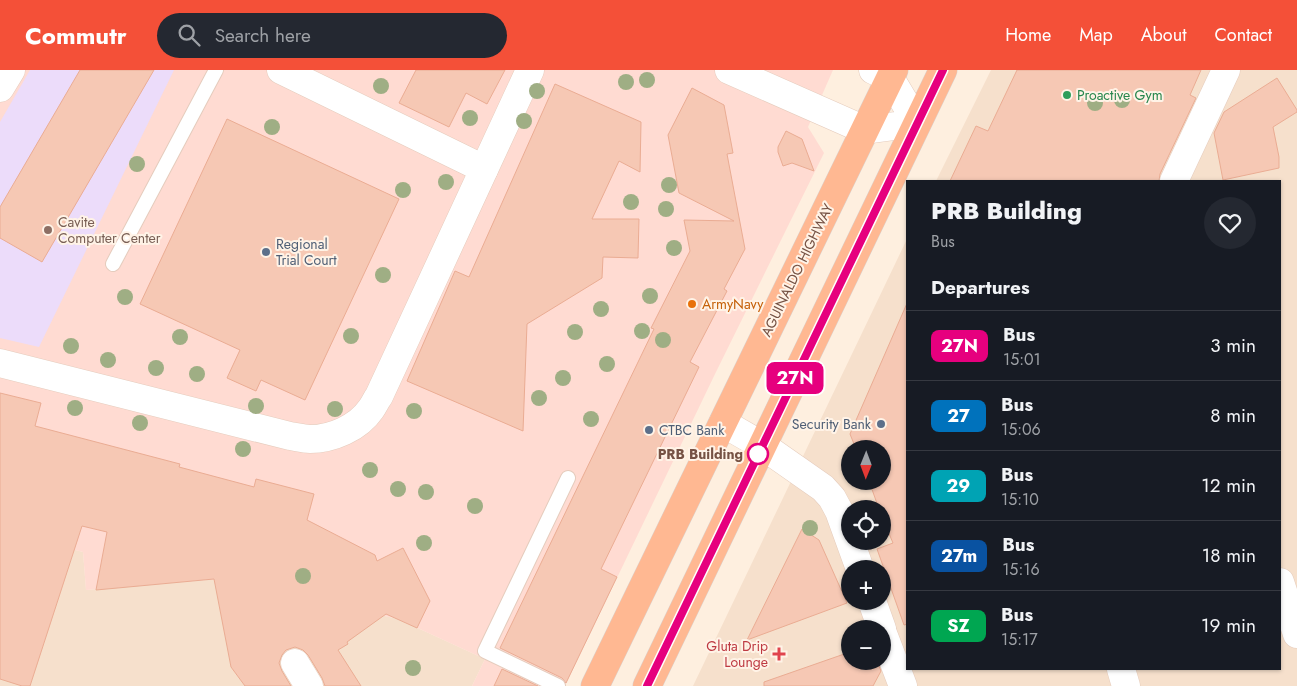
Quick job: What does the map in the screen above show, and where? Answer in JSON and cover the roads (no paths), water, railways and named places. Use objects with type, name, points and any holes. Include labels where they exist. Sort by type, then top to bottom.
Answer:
[{"type":"highway","points":[[647,686],[943,70]]},
{"type":"highway","name":"AGUINALDO HIGHWAY","points":[[595,686],[864,130],[886,73]]},
{"type":"street","points":[[0,88],[11,70]]},
{"type":"street","points":[[281,70],[484,169]]},
{"type":"street","points":[[0,363],[290,436],[308,439],[326,438],[343,432],[358,423],[370,411],[378,396],[530,70]]},
{"type":"street","points":[[729,70],[864,130],[917,123],[886,73]]},
{"type":"street","points":[[1174,180],[1226,70]]},
{"type":"street","points":[[723,423],[763,446],[822,488],[832,498],[839,511],[857,560]]},
{"type":"street","points":[[1288,595],[1297,634]]},
{"type":"street","points":[[891,657],[900,684]]},
{"type":"street","points":[[295,663],[309,686]]},
{"type":"street","points":[[1121,670],[1126,686]]},
{"type":"lane","points":[[113,264],[216,70]]},
{"type":"lane","points":[[558,686],[485,651],[568,478]]},
{"type":"place","name":"Proactive Gym","points":[[1067,95]]},
{"type":"place","name":"Cavite Computer Center","points":[[48,230]]},
{"type":"place","name":"Regional Trial Court","points":[[266,252]]},
{"type":"place","name":"ArmyNavy","points":[[692,304]]},
{"type":"place","name":"Security Bank","points":[[881,424]]},
{"type":"place","name":"CTBC Bank","points":[[649,430]]},
{"type":"place","name":"PRB Building","points":[[758,454]]},
{"type":"place","name":"Gluta Drip Lounge","points":[[779,654]]}]
